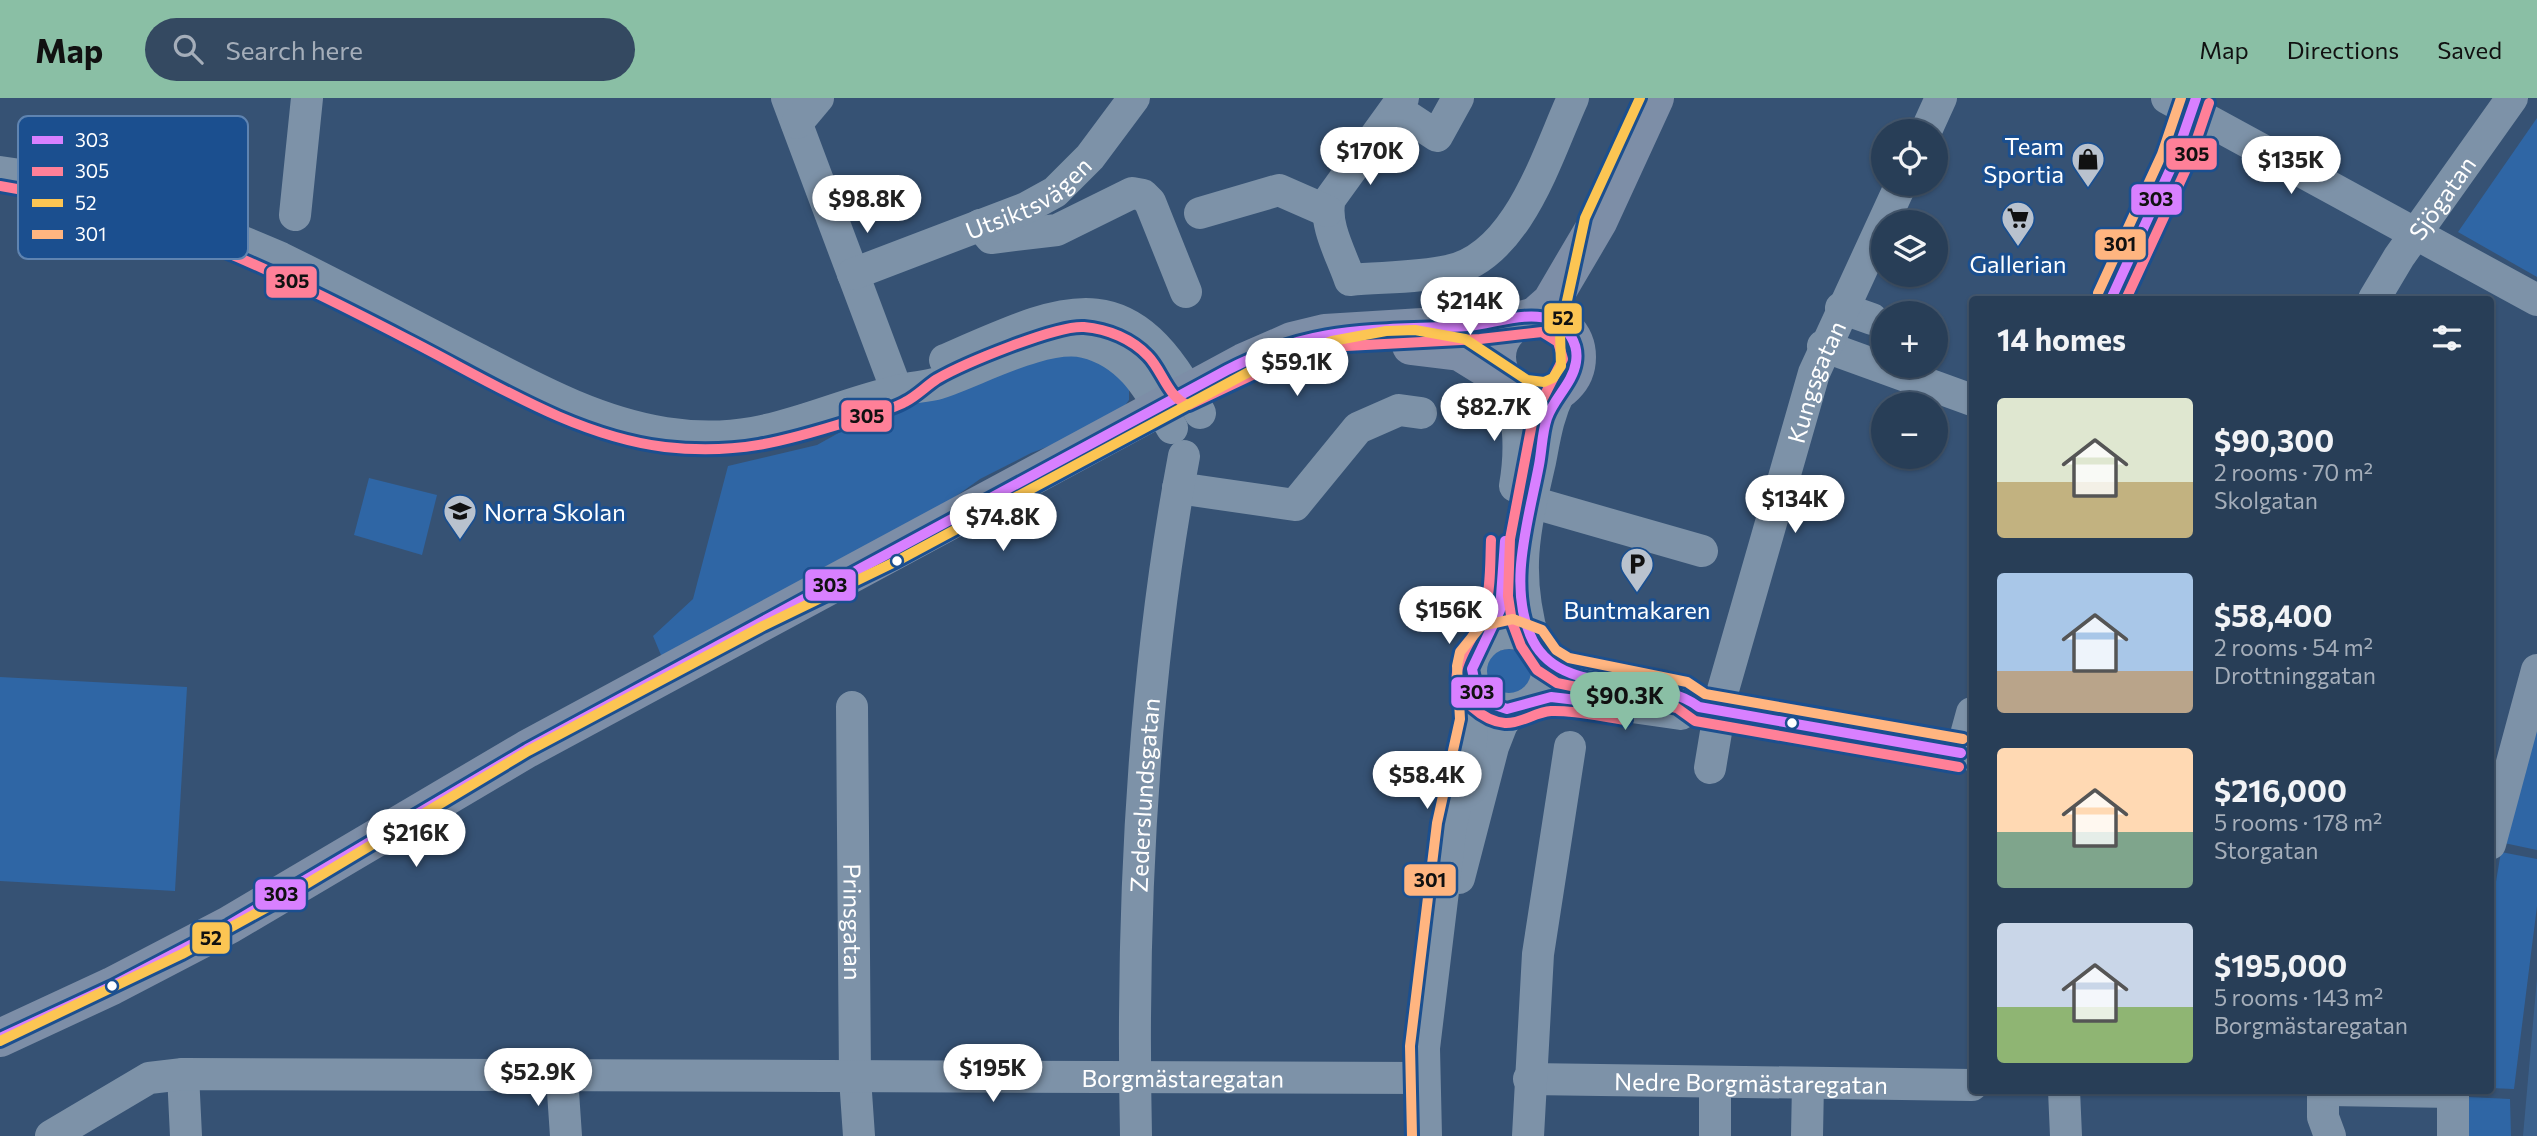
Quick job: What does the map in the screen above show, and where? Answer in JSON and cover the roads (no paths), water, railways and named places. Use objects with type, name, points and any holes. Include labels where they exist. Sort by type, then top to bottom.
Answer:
[{"type":"main road","points":[[1507,384],[1496,357],[1503,335],[1550,302],[1598,222],[1655,98]]},
{"type":"main road","points":[[0,1038],[102,991],[229,925],[527,749],[1181,419],[1306,361],[1382,346],[1448,349],[1476,361],[1507,384],[1535,398],[1560,391],[1574,374],[1577,352],[1574,341],[1598,222]]},
{"type":"main road","points":[[0,1057],[211,954],[535,763],[770,638],[903,573],[1181,419],[1292,341],[1325,333],[1527,319],[1554,321],[1574,341]]},
{"type":"street","points":[[295,215],[307,98]]},
{"type":"street","points":[[818,98],[792,111],[897,391]]},
{"type":"street","name":"Utsiktsvägen","points":[[853,274],[1026,208],[1061,187],[1090,157],[1134,98]]},
{"type":"street","points":[[1458,98],[1437,136],[1399,103],[1337,188],[1327,211],[1350,280],[1450,271],[1479,258],[1503,238],[1525,204],[1573,98]]},
{"type":"street","points":[[1931,119],[1941,98]]},
{"type":"street","name":"Sjögatan","points":[[2380,288],[2512,98]]},
{"type":"street","points":[[2112,296],[2175,159],[2185,102],[2415,234],[2537,300]]},
{"type":"street","points":[[0,172],[18,176]]},
{"type":"street","points":[[1200,213],[1279,190],[1327,211]]},
{"type":"street","points":[[980,225],[991,238],[1036,235],[1058,230],[1132,193],[1143,195],[1150,202],[1186,292]]},
{"type":"street","name":"Kungsgatan","points":[[1710,768],[1709,708],[1824,346],[1895,196]]},
{"type":"street","points":[[248,244],[281,258],[556,399],[622,424],[666,433],[738,436],[776,430],[897,391],[936,384],[1051,343],[1071,340],[1106,349],[1124,359],[1181,419]]},
{"type":"street","points":[[1841,308],[1871,319]]},
{"type":"street","points":[[1824,346],[1969,399]]},
{"type":"street","points":[[1426,1136],[1424,1048],[1439,943],[1451,825],[1471,741],[1474,656],[1489,638],[1501,602],[1506,532],[1521,454],[1520,425],[1507,384]]},
{"type":"street","points":[[1439,943],[1474,830],[1493,747],[1502,724],[1547,679],[1522,586],[1524,533],[1546,422],[1560,391]]},
{"type":"street","points":[[1178,488],[1294,505],[1358,428],[1381,415],[1399,410],[1421,412]]},
{"type":"street","name":"Zederslundsgatan","points":[[1136,1136],[1137,891],[1145,747],[1165,562],[1178,488],[1181,419]]},
{"type":"street","points":[[1531,502],[1702,551]]},
{"type":"street","points":[[1489,638],[1512,633],[1564,671],[1684,695],[1709,708],[1967,754]]},
{"type":"street","points":[[2494,829],[2537,670]]},
{"type":"street","points":[[1472,681],[1487,703],[1499,708],[1569,698],[1681,714],[1709,708]]},
{"type":"street","name":"Prinsgatan","points":[[852,707],[855,1078],[859,1136]]},
{"type":"street","points":[[1528,1136],[1529,1079],[1540,943],[1570,747]]},
{"type":"street","points":[[183,1074],[186,1136]]},
{"type":"street","name":"Borgmästaregatan","points":[[51,1136],[149,1078],[183,1074],[1424,1078]]},
{"type":"street","points":[[562,1077],[566,1136]]},
{"type":"street","name":"Nedre Borgmästaregatan","points":[[1529,1079],[1969,1085]]},
{"type":"street","points":[[1715,1082],[1715,1136]]},
{"type":"street","points":[[1807,1136],[1808,1083]]},
{"type":"street","points":[[2064,1094],[2066,1136]]},
{"type":"street","points":[[2323,1094],[2323,1117],[2330,1136]]},
{"type":"street","points":[[2453,1094],[2454,1136]]},
{"type":"place","name":"Team Sportia","points":[[2088,189]]},
{"type":"place","name":"Gallerian","points":[[2018,248]]},
{"type":"place","name":"Norra Skolan","points":[[460,541]]},
{"type":"place","name":"Buntmakaren","points":[[1637,594]]}]
